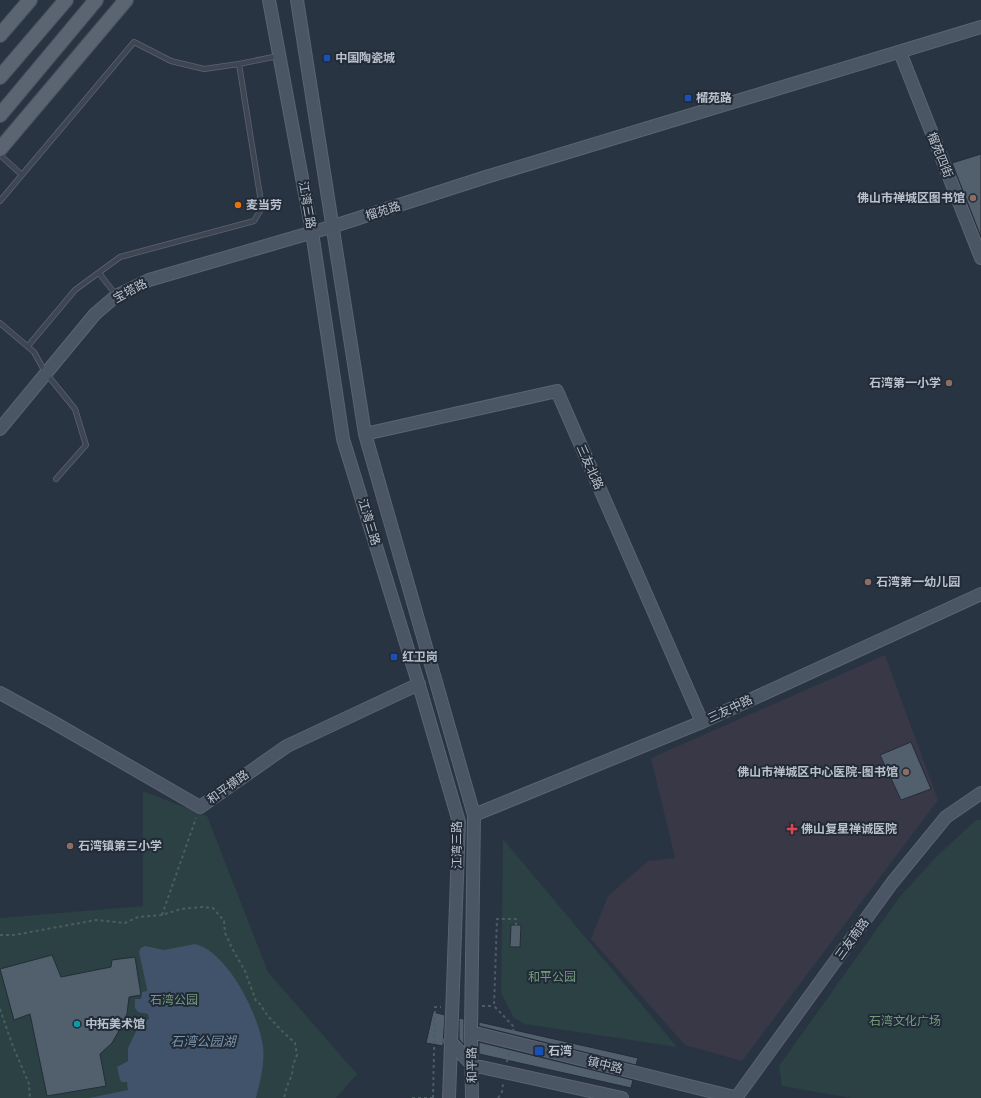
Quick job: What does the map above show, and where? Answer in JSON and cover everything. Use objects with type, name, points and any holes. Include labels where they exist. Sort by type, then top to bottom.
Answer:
[{"type":"main road","points":[[0,35],[30,0]]},
{"type":"main road","points":[[0,77],[66,0]]},
{"type":"main road","points":[[0,115],[96,0]]},
{"type":"main road","points":[[0,149],[126,0]]},
{"type":"street","name":"江湾三路","points":[[269,0],[312,232],[343,439],[459,822],[450,1042]]},
{"type":"street","name":"江湾三路","points":[[297,0],[334,226],[365,434],[474,815],[471,1032]]},
{"type":"street","name":"榴苑路","points":[[312,232],[486,177],[981,27]]},
{"type":"street","name":"榴苑四街","points":[[900,52],[981,258]]},
{"type":"street","name":"宝塔路","points":[[0,428],[45,372],[95,314],[116,296],[149,280],[312,232]]},
{"type":"street","name":"三友北路","points":[[365,434],[557,391],[702,722]]},
{"type":"street","name":"三友中路","points":[[474,815],[702,722],[981,594]]},
{"type":"street","name":"和平横路","points":[[0,693],[200,807],[287,746],[418,684]]},
{"type":"street","name":"三友南路","points":[[737,1098],[902,871],[946,817],[981,793]]},
{"type":"street","points":[[471,1032],[450,1042],[472,1065],[622,1098]]},
{"type":"street","name":"和平路","points":[[471,1032],[472,1098]]},
{"type":"street","name":"镇中路","points":[[471,1032],[737,1098]]},
{"type":"street","name":"和平路","points":[[449,1098],[450,1042]]},
{"type":"lane","points":[[0,201],[134,42],[171,61],[204,69],[280,56]]},
{"type":"lane","points":[[28,346],[75,290],[120,257],[254,221],[262,208],[239,64]]},
{"type":"lane","points":[[0,155],[22,175]]},
{"type":"lane","points":[[99,273],[116,296]]},
{"type":"lane","points":[[0,323],[34,352],[45,372],[75,409],[86,445],[56,479]]},
{"type":"path","points":[[162,915],[200,807]]},
{"type":"path","points":[[0,935],[14,935],[96,920],[125,923],[138,917],[162,915],[181,909],[202,907],[213,908],[224,921],[225,933],[245,972],[256,1001],[281,1030],[295,1043],[296,1055],[292,1075],[284,1098]]},
{"type":"path","points":[[498,1098],[502,1092],[514,1027],[494,1006],[497,919],[516,919],[516,925]]},
{"type":"path","points":[[412,1098],[432,1098],[435,1007]]},
{"type":"path","points":[[0,1009],[12,1044],[30,1084],[30,1098]]},
{"type":"shaded area","name":"佛山复星禅诚医院","points":[[885,655],[938,800],[742,1061],[685,1045],[591,939],[608,896],[648,861],[675,858],[651,758]]},
{"type":"green space","name":"石湾公园","points":[[143,791],[207,816],[268,972],[357,1074],[336,1098],[0,1098],[0,918],[143,906]]},
{"type":"green space","name":"石湾文化广场","points":[[976,820],[981,820],[981,1098],[851,1098],[782,1086],[779,1066],[899,898],[936,857]]},
{"type":"green space","name":"和平公园","points":[[503,839],[677,1047],[525,1024],[514,1018],[501,993]]},
{"type":"water","name":"石湾公园湖","points":[[195,944],[207,949],[219,959],[230,972],[240,986],[255,1019],[263,1047],[262,1072],[256,1098],[89,1098],[128,1090],[127,1082],[122,1082],[120,1080],[117,1067],[128,1061],[128,1048],[140,1023],[149,1019],[148,1014],[138,1012],[135,1008],[135,999],[141,999],[142,992],[147,991],[139,952],[141,948],[145,946],[164,950]]},
{"type":"building","name":"佛山市禅城区图书馆","points":[[981,154],[981,237],[952,163]]},
{"type":"building","name":"佛山市禅城区中心医院-图书馆","points":[[911,742],[931,789],[901,800],[880,755]]},
{"type":"building","points":[[511,925],[521,925],[520,947],[510,947]]},
{"type":"building","name":"中拓美术馆","points":[[52,955],[61,977],[111,967],[112,960],[135,957],[141,995],[129,997],[127,1014],[120,1029],[112,1043],[100,1054],[106,1086],[47,1096],[30,1014],[14,1020],[0,969]]},
{"type":"building","points":[[433,1012],[445,1015],[443,1046],[426,1043]]},
{"type":"building","points":[[459,1018],[464,1019],[464,1045],[459,1039]]},
{"type":"building","points":[[479,1022],[638,1058],[636,1065],[479,1026]]},
{"type":"building","points":[[479,1042],[633,1080],[631,1088],[479,1054]]},
{"type":"place","name":"中国陶瓷城","points":[[327,58]]},
{"type":"place","name":"榴苑路","points":[[688,98]]},
{"type":"place","name":"佛山市禅城区图书馆","points":[[973,198]]},
{"type":"place","name":"麦当劳","points":[[238,205]]},
{"type":"place","name":"石湾第一小学","points":[[949,383]]},
{"type":"place","name":"石湾第一幼儿园","points":[[868,582]]},
{"type":"place","name":"红卫岗","points":[[394,657]]},
{"type":"place","name":"佛山市禅城区中心医院-图书馆","points":[[906,772]]},
{"type":"place","name":"佛山复星禅诚医院","points":[[792,829]]},
{"type":"place","name":"石湾镇第三小学","points":[[70,846]]},
{"type":"place","name":"中拓美术馆","points":[[77,1024]]},
{"type":"place","name":"石湾","points":[[539,1051]]}]
